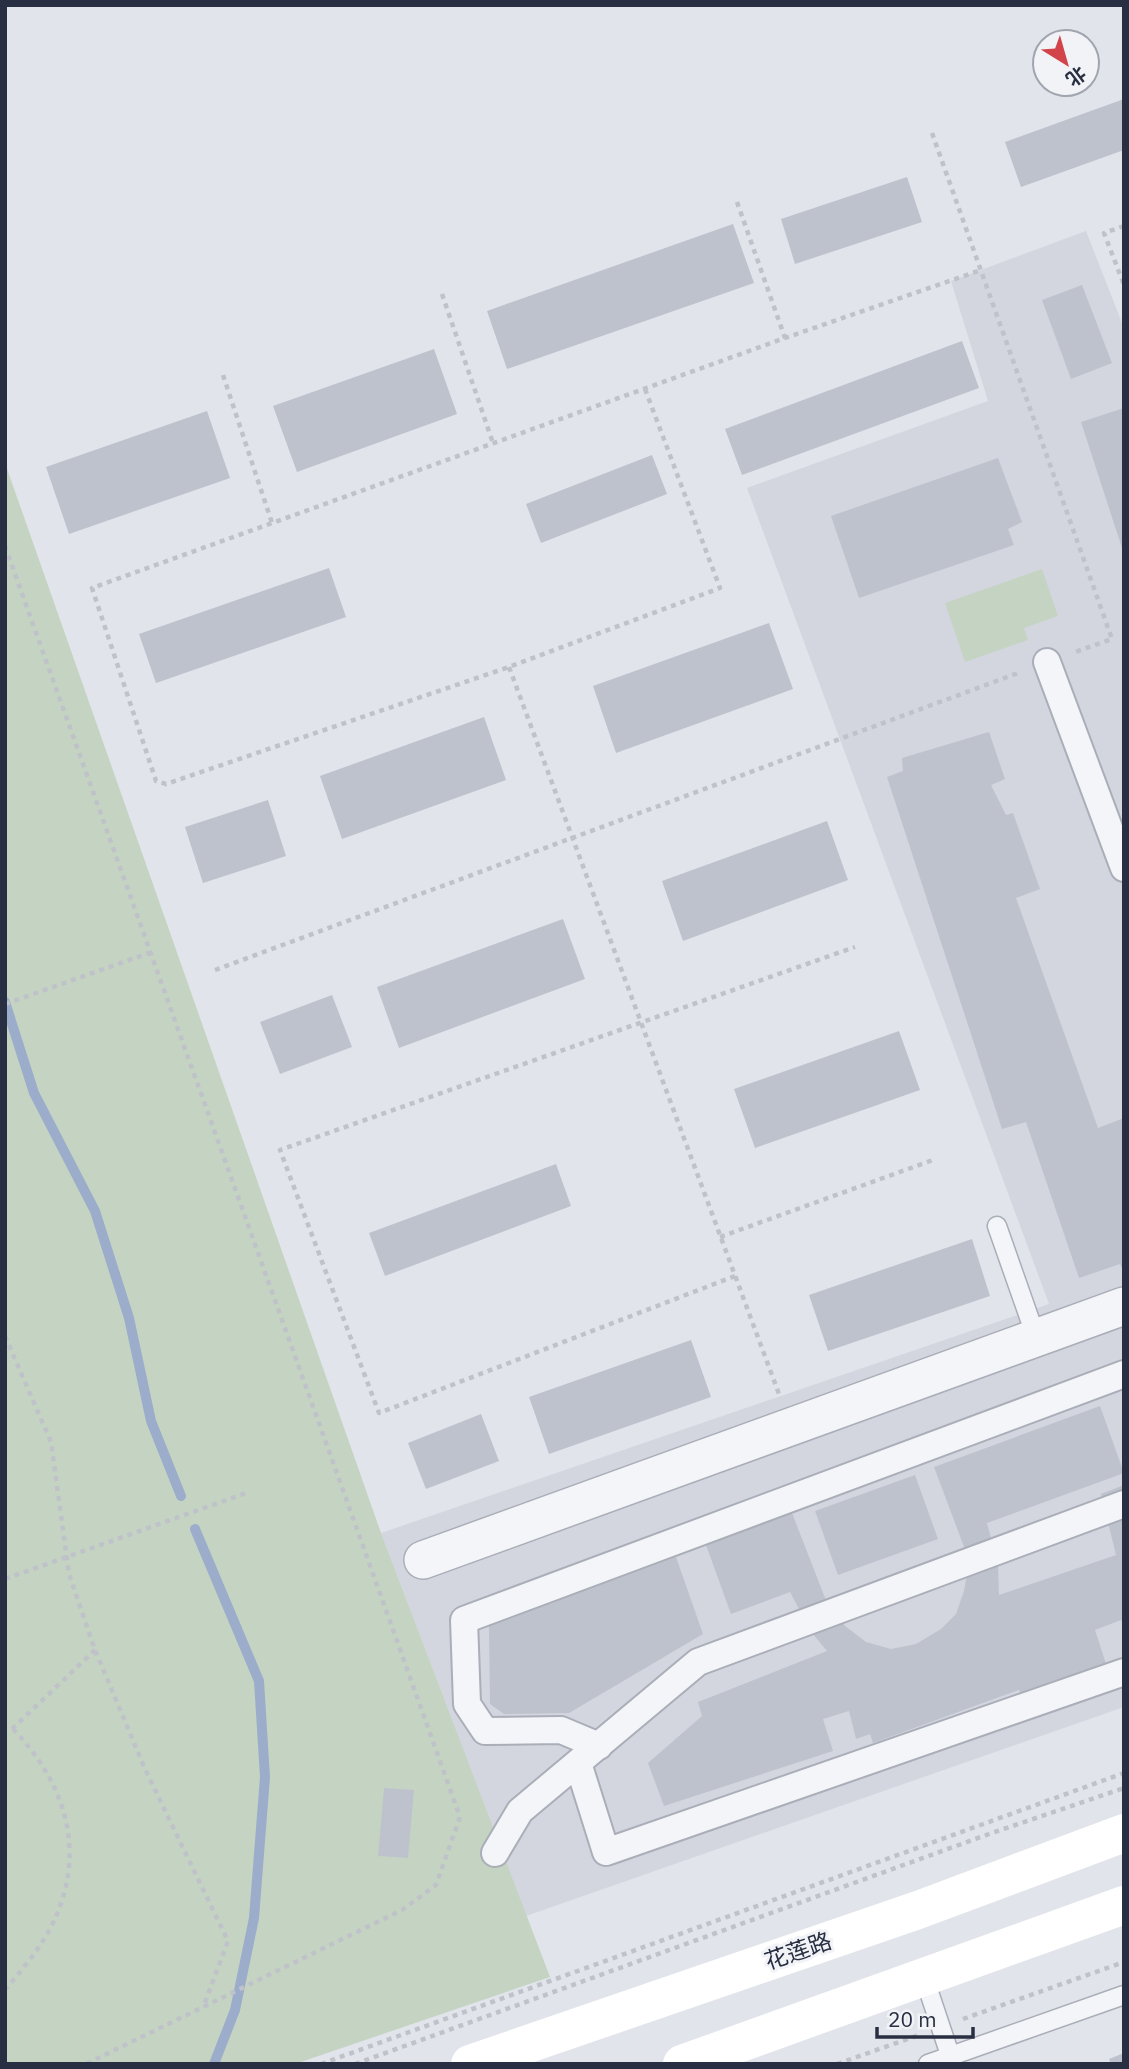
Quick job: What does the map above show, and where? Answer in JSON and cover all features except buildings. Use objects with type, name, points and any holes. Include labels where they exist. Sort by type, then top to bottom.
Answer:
[{"type":"main road","name":"花莲路","points":[[470,2064],[918,1910],[1124,1833]]},
{"type":"main road","points":[[682,2064],[1124,1905]]},
{"type":"street","points":[[1047,662],[1124,868]]},
{"type":"street","points":[[423,1560],[1124,1306]]},
{"type":"street","points":[[599,1746],[561,1730],[485,1731],[467,1704],[464,1620],[1124,1374]]},
{"type":"street","points":[[495,1853],[520,1811],[698,1662],[1124,1504]]},
{"type":"street","points":[[578,1763],[606,1852],[1124,1672]]},
{"type":"lane","points":[[997,1226],[1036,1337]]},
{"type":"lane","points":[[924,1977],[951,2060]]},
{"type":"lane","points":[[928,2064],[951,2060],[1124,1995]]},
{"type":"path","points":[[215,970],[1112,639],[932,133]]},
{"type":"path","points":[[737,202],[785,338]]},
{"type":"path","points":[[1124,226],[1104,233],[1124,285]]},
{"type":"path","points":[[645,389],[720,588],[509,667],[166,784],[156,780],[92,587],[785,338],[981,270]]},
{"type":"path","points":[[442,294],[493,443]]},
{"type":"path","points":[[223,375],[272,523]]},
{"type":"path","points":[[5,545],[460,1817],[436,1885],[402,1910],[86,2064]]},
{"type":"path","points":[[509,667],[791,1427]]},
{"type":"path","points":[[735,1276],[379,1413],[280,1150],[855,947]]},
{"type":"path","points":[[5,1004],[152,953]]},
{"type":"path","points":[[720,1237],[933,1160]]},
{"type":"path","points":[[5,1336],[51,1442],[69,1574],[95,1650],[145,1769],[228,1941],[204,2006]]},
{"type":"path","points":[[5,1579],[246,1493]]},
{"type":"path","points":[[5,1990],[50,1929],[67,1887],[71,1860],[65,1817],[58,1792],[44,1765],[12,1730],[95,1650]]},
{"type":"path","points":[[321,2064],[1124,1773]]},
{"type":"path","points":[[355,2064],[989,1834],[1124,1788]]},
{"type":"path","points":[[837,2064],[1124,1962]]},
{"type":"shaded area","points":[[1086,231],[1124,328],[1124,1707],[526,1916],[381,1533],[1049,1304],[747,488],[988,401],[951,281]]},
{"type":"green space","points":[[5,463],[381,1533],[550,1977],[295,2064],[5,2064]]},
{"type":"green space","points":[[1042,569],[1058,616],[1024,628],[1028,640],[965,662],[945,603]]},
{"type":"waterway","points":[[5,1002],[34,1093],[95,1211],[129,1318],[151,1421],[181,1496]]},
{"type":"waterway","points":[[195,1529],[259,1681],[265,1777],[254,1918],[235,2010],[214,2064]]}]
